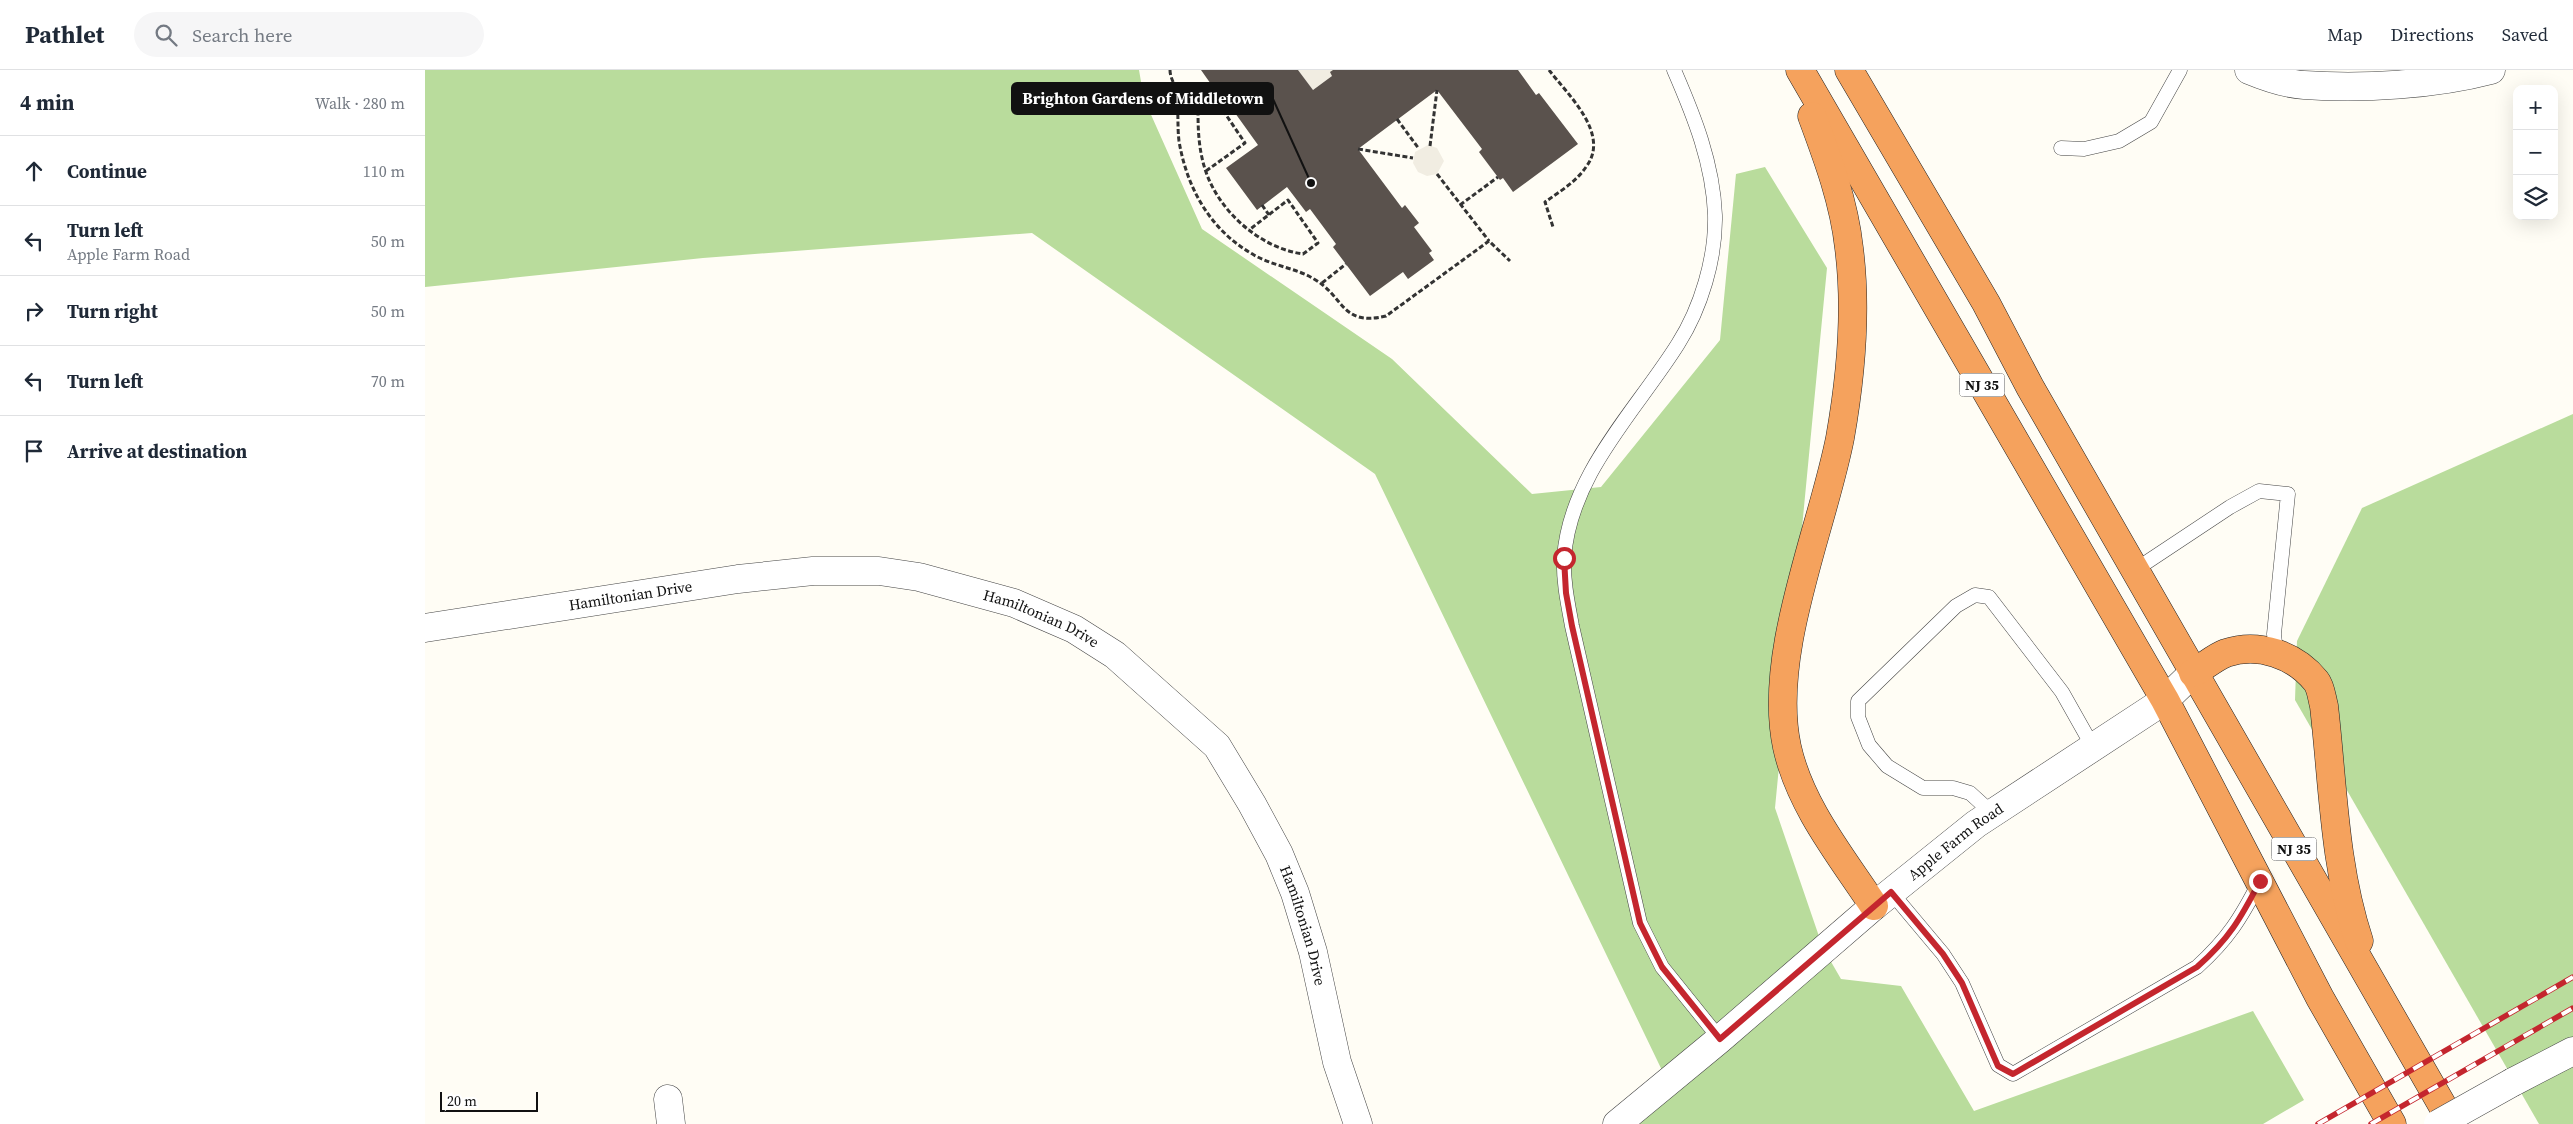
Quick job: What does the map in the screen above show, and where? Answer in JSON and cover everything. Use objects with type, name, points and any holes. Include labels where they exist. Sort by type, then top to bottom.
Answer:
[{"type":"highway","name":"NJ 35","points":[[1798,70],[2165,700],[2320,998],[2392,1124]]},
{"type":"highway","points":[[1798,70],[1835,181],[1849,247],[1853,298],[1851,350],[1839,438],[1793,624],[1785,679],[1784,721],[1787,745],[1800,786],[1821,826],[1883,899]]},
{"type":"highway","name":"NJ 35","points":[[1849,70],[1985,303],[2030,387],[2193,673],[2453,1124]]},
{"type":"highway","points":[[2193,673],[2226,653],[2251,649],[2276,652],[2299,664],[2317,682],[2324,706],[2341,867],[2350,915],[2375,990]]},
{"type":"street","points":[[1855,70],[1866,98]]},
{"type":"street","points":[[2249,70],[2271,79],[2303,85],[2343,86],[2433,81],[2491,70]]},
{"type":"street","name":"Hamiltonian Drive","points":[[425,628],[738,579],[822,571],[879,571],[936,580],[1014,603],[1074,630],[1115,655],[1217,746],[1252,804],[1279,854],[1295,893],[1313,952],[1337,1062],[1358,1124]]},
{"type":"street","name":"Apple Farm Road","points":[[1617,1124],[1720,1039],[1883,899],[1992,813],[2165,700],[2193,673]]},
{"type":"street","points":[[2439,1124],[2573,1051]]},
{"type":"lane","points":[[1674,70],[1692,112],[1711,180],[1715,216],[1710,263],[1698,303],[1679,343],[1603,451],[1572,518],[1564,558],[1566,593],[1572,626],[1640,923],[1662,967],[1720,1039]]},
{"type":"lane","points":[[2061,148],[2084,149],[2119,141],[2151,122],[2180,70]]},
{"type":"lane","points":[[2135,570],[2231,507],[2259,491],[2288,494],[2274,634],[2276,652]]},
{"type":"lane","points":[[1992,813],[1970,793],[1953,788],[1923,788],[1887,766],[1869,745],[1858,717],[1858,701],[1956,606],[1975,595],[1989,597],[2062,692],[2093,747]]},
{"type":"lane","points":[[1883,899],[1943,954],[1962,983],[1998,1066],[2013,1074],[2197,967],[2217,950],[2237,925],[2260,881]]},
{"type":"path","points":[[1169,70],[1176,90],[1179,140],[1187,173],[1199,203],[1209,217],[1229,238],[1253,254],[1277,266],[1312,277],[1322,283],[1343,309],[1351,314],[1376,319],[1386,316],[1489,241]]},
{"type":"path","points":[[1549,70],[1588,122],[1594,137],[1594,152],[1587,166],[1575,179],[1545,202],[1553,228]]},
{"type":"path","points":[[1430,146],[1437,90]]},
{"type":"path","points":[[1198,112],[1216,100],[1245,143],[1206,171]]},
{"type":"path","points":[[1177,104],[1191,105],[1198,112],[1201,152],[1206,171],[1221,201],[1249,230],[1262,240],[1290,252],[1303,254],[1318,243],[1287,200],[1249,230]]},
{"type":"path","points":[[1397,119],[1419,149]]},
{"type":"path","points":[[1358,149],[1413,158]]},
{"type":"path","points":[[1437,174],[1489,241],[1510,262]]},
{"type":"path","points":[[1460,205],[1498,177]]},
{"type":"path","points":[[1262,205],[1269,215]]},
{"type":"path","points":[[1322,283],[1346,264]]},
{"type":"green space","points":[[425,70],[1139,70],[1144,99],[1202,229],[1392,359],[1532,494],[1601,487],[1720,340],[1736,174],[1765,167],[1827,268],[1775,808],[1823,948],[1841,979],[1901,986],[1974,1111],[2253,1011],[2304,1100],[2263,1124],[1630,1124],[1670,1087],[1375,474],[1032,233],[703,258],[425,287]]},
{"type":"green space","points":[[2573,414],[2573,1124],[2539,1124],[2295,700],[2297,641],[2362,508]]},
{"type":"shaded area","points":[[1298,70],[1333,70],[1332,76],[1313,90]]},
{"type":"shaded area","points":[[1428,145],[1437,148],[1444,161],[1437,174],[1427,176],[1418,172],[1413,163],[1415,152]]},
{"type":"building","points":[[1201,70],[1298,70],[1313,90],[1332,76],[1330,72],[1333,70],[1518,70],[1536,95],[1539,93],[1578,144],[1513,192],[1503,178],[1500,180],[1479,152],[1482,149],[1437,90],[1358,149],[1402,208],[1405,205],[1419,223],[1414,227],[1432,251],[1429,253],[1434,260],[1408,279],[1403,272],[1370,296],[1333,247],[1336,244],[1310,209],[1306,212],[1287,187],[1257,210],[1226,168],[1258,145],[1215,85],[1213,87]]},
{"type":"railway","points":[[2318,1124],[2573,977]]},
{"type":"railway","points":[[2371,1124],[2573,1008]]},
{"type":"place","name":"Brighton Gardens of Middletown","points":[[1311,183]]},
{"type":"route","points":[[1564,558],[1566,593],[1572,626],[1640,923],[1662,967],[1720,1039],[1891,892],[1943,954],[1962,983],[1998,1066],[2013,1074],[2197,967],[2217,950],[2237,925],[2260,881]]}]
